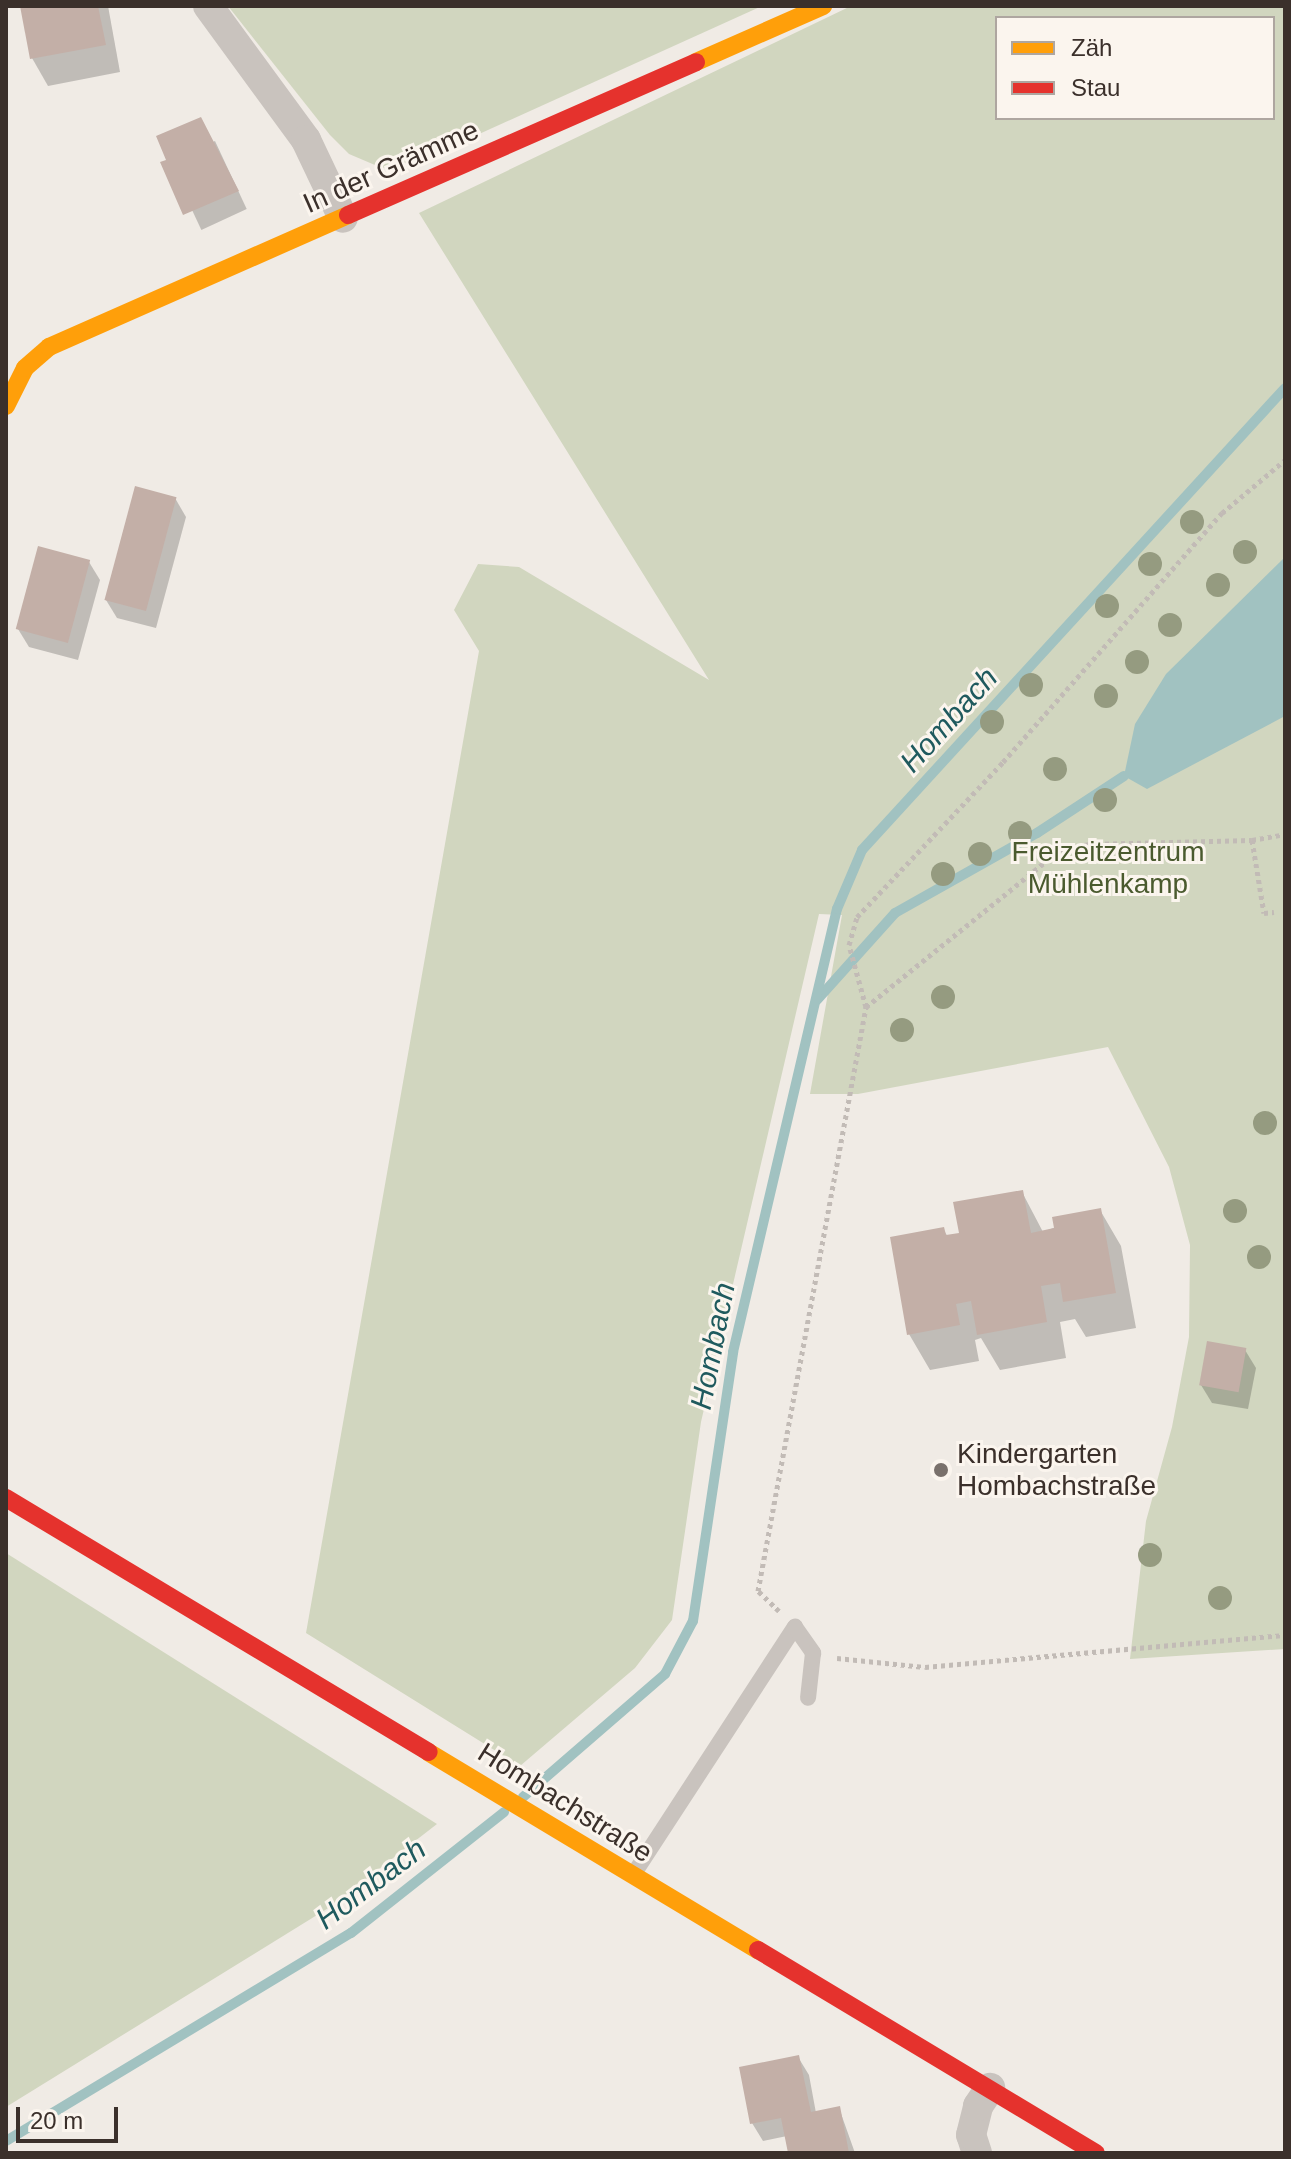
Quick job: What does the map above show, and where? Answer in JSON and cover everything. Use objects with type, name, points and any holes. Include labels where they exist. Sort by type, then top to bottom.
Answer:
[{"type":"street","points":[[208,6],[306,140],[343,218]]},
{"type":"street","name":"In der Grämme","points":[[6,406],[25,368],[49,347],[823,6]]},
{"type":"street","name":"Hombachstraße","points":[[6,1498],[490,1788],[632,1877],[1096,2153]]},
{"type":"street","points":[[977,2153],[971,2135],[978,2106],[990,2088]]},
{"type":"lane","points":[[632,1877],[795,1627],[813,1653],[808,1698]]},
{"type":"path","points":[[795,1627],[758,1591],[866,1007],[849,945],[857,917],[899,867],[1003,762],[1222,513],[1285,460]]},
{"type":"path","points":[[866,1007],[1061,849],[1089,844],[1252,840],[1285,834]]},
{"type":"path","points":[[1252,840],[1264,913],[1274,912]]},
{"type":"path","points":[[813,1653],[925,1667],[1285,1635]]},
{"type":"green space","points":[[228,6],[762,6],[424,159],[382,168],[349,154],[330,135]]},
{"type":"green space","name":"Freizeitzentrum Mühlenkamp","points":[[851,6],[1285,6],[1285,1649],[1130,1659],[1146,1521],[1172,1427],[1189,1337],[1190,1245],[1169,1167],[1108,1047],[858,1094],[810,1094],[842,915],[819,914],[701,1422],[672,1620],[635,1668],[520,1766],[306,1633],[479,651],[454,610],[478,564],[519,567],[709,680],[419,213]]},
{"type":"green space","points":[[6,1553],[437,1824],[330,1907],[6,2107]]},
{"type":"water","points":[[1285,557],[1285,716],[1147,789],[1124,776],[1135,724],[1166,674]]},
{"type":"building","points":[[20,6],[98,6],[106,45],[30,59]]},
{"type":"building","points":[[201,117],[239,191],[183,215],[160,162],[166,160],[156,136]]},
{"type":"building","points":[[135,486],[177,497],[146,611],[104,600]]},
{"type":"building","points":[[38,546],[90,560],[68,643],[16,629]]},
{"type":"building","points":[[1023,1190],[1031,1233],[1054,1228],[1052,1217],[1101,1208],[1116,1293],[1063,1302],[1060,1283],[1041,1286],[1047,1322],[977,1335],[971,1301],[956,1304],[960,1325],[907,1335],[890,1237],[944,1227],[946,1235],[959,1233],[953,1202]]},
{"type":"building","points":[[1207,1341],[1246,1348],[1239,1392],[1199,1385]]},
{"type":"building","points":[[799,2055],[811,2112],[840,2106],[849,2153],[788,2153],[781,2118],[750,2124],[739,2067]]},
{"type":"waterway","name":"Hombach","points":[[523,1797],[665,1674],[693,1621],[733,1352],[837,909],[862,850],[1285,388]]},
{"type":"waterway","points":[[817,1000],[895,913],[1037,833],[1124,776]]},
{"type":"waterway","name":"Hombach","points":[[6,2141],[351,1933],[504,1812]]},
{"type":"traffic: slow","points":[[696,62],[823,6]]},
{"type":"traffic: slow","points":[[6,406],[25,368],[49,347],[348,215]]},
{"type":"traffic: slow","points":[[428,1752],[758,1950]]},
{"type":"traffic: jam","points":[[348,215],[696,62]]},
{"type":"traffic: jam","points":[[6,1498],[428,1752]]},
{"type":"traffic: jam","points":[[758,1950],[1096,2153]]},
{"type":"place","name":"Kindergarten Hombachstraße","points":[[941,1470]]}]
